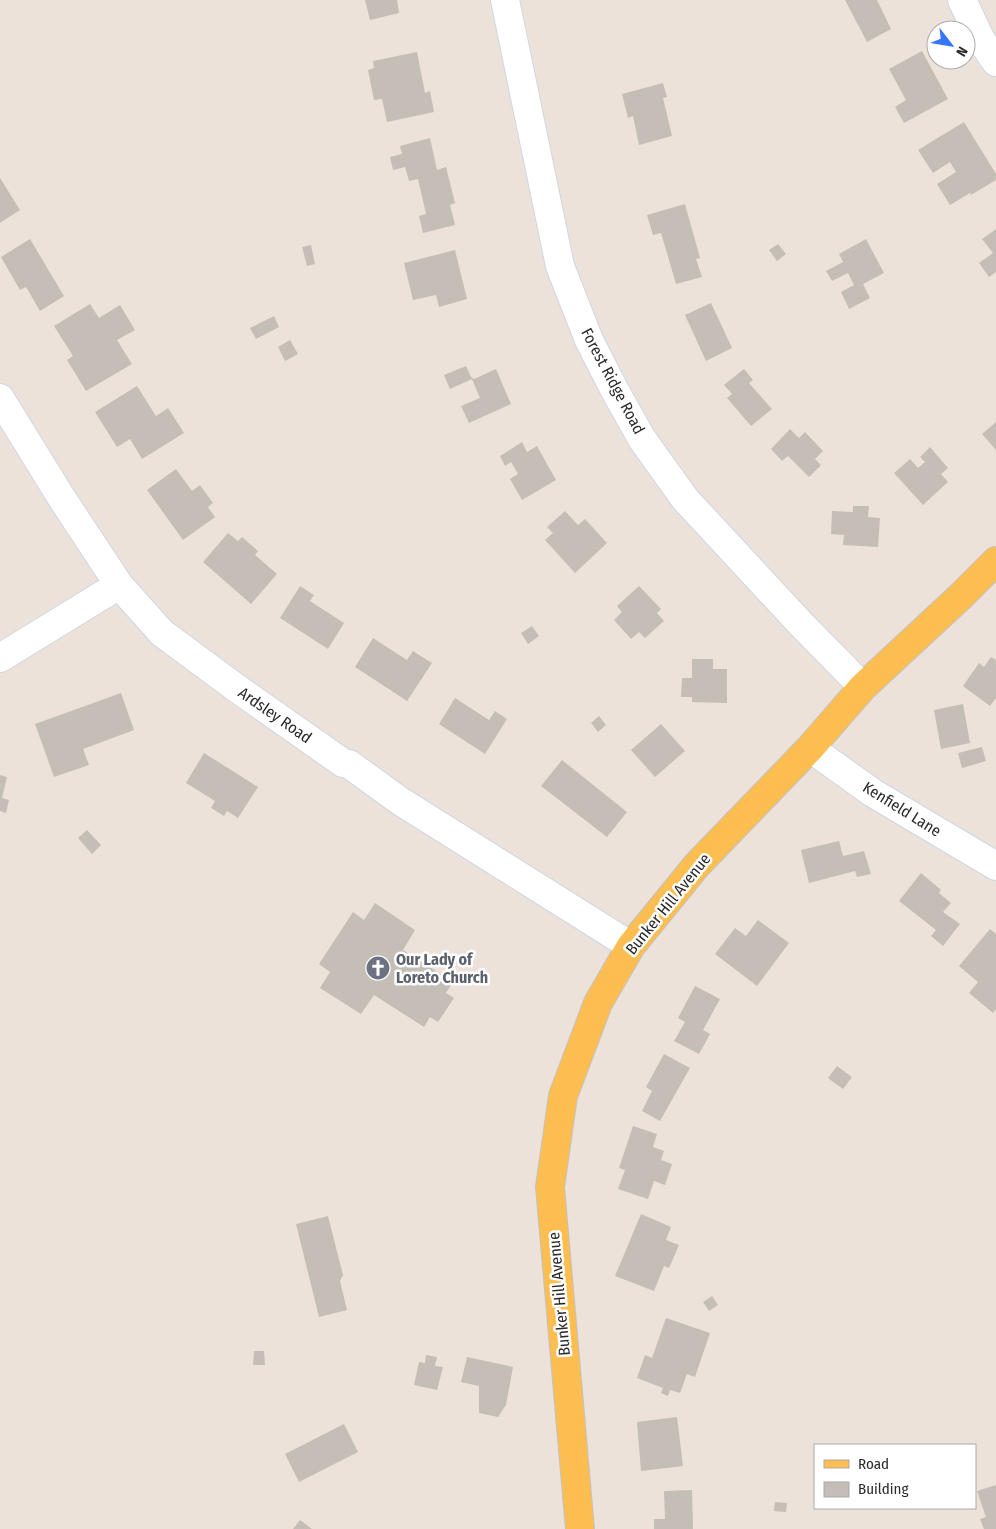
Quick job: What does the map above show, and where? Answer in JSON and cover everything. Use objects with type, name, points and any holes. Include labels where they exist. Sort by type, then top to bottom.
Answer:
[{"type":"main road","name":"Bunker Hill Avenue","points":[[580,1529],[550,1187],[562,1096],[598,1003],[631,946],[697,866],[810,748],[863,687],[996,561]]},
{"type":"street","name":"Forest Ridge Road","points":[[504,0],[560,266],[589,340],[614,389],[642,439],[685,499],[801,624],[863,687]]},
{"type":"street","points":[[962,0],[981,40],[996,62]]},
{"type":"street","name":"Ardsley Road","points":[[0,398],[61,497],[119,585],[162,633],[250,698],[343,762],[349,764],[400,801],[631,946]]},
{"type":"street","points":[[0,658],[119,585]]},
{"type":"street","name":"Kenfield Lane","points":[[810,748],[873,792],[996,866]]},
{"type":"building","points":[[365,0],[397,0],[399,13],[370,20]]},
{"type":"building","points":[[845,0],[877,0],[891,29],[867,42]]},
{"type":"building","points":[[922,51],[926,58],[926,70],[932,70],[948,99],[904,123],[895,107],[906,100],[889,69]]},
{"type":"building","points":[[417,52],[425,93],[430,91],[434,112],[387,122],[382,99],[374,100],[368,70],[374,68],[373,61]]},
{"type":"building","points":[[663,83],[667,97],[663,98],[672,136],[639,145],[633,116],[628,118],[622,94]]},
{"type":"building","points":[[964,122],[996,174],[996,180],[950,205],[937,184],[956,172],[950,162],[933,173],[918,150]]},
{"type":"building","points":[[430,138],[437,170],[446,167],[455,203],[450,205],[455,225],[423,233],[419,216],[426,214],[418,179],[409,181],[405,167],[393,170],[390,157],[402,154],[400,146]]},
{"type":"building","points":[[0,178],[20,210],[0,223]]},
{"type":"building","points":[[685,204],[700,258],[696,259],[702,277],[676,284],[661,233],[653,235],[647,215]]},
{"type":"building","points":[[996,229],[996,272],[989,277],[979,263],[993,253],[982,239]]},
{"type":"building","points":[[30,239],[64,296],[40,311],[26,287],[20,290],[1,257]]},
{"type":"building","points":[[866,239],[884,273],[863,284],[870,298],[849,309],[841,292],[854,285],[848,273],[832,281],[826,271],[843,262],[839,254]]},
{"type":"building","points":[[778,244],[786,254],[777,261],[769,250]]},
{"type":"building","points":[[311,245],[315,264],[307,266],[302,247]]},
{"type":"building","points":[[455,250],[467,299],[439,307],[436,295],[413,300],[404,263]]},
{"type":"building","points":[[711,303],[732,348],[706,361],[685,315]]},
{"type":"building","points":[[90,304],[99,318],[120,305],[135,330],[117,340],[132,364],[86,391],[67,360],[73,356],[54,326]]},
{"type":"building","points":[[274,316],[279,327],[256,339],[250,328]]},
{"type":"building","points":[[290,340],[298,354],[285,361],[278,347]]},
{"type":"building","points":[[466,366],[471,377],[474,379],[496,369],[511,404],[469,423],[461,406],[480,398],[472,379],[450,389],[444,375]]},
{"type":"building","points":[[744,369],[753,380],[749,383],[772,409],[751,426],[727,398],[732,394],[724,385]]},
{"type":"building","points":[[137,386],[156,416],[168,408],[184,433],[142,459],[130,439],[117,447],[95,412]]},
{"type":"building","points":[[996,422],[996,450],[982,434]]},
{"type":"building","points":[[790,429],[799,438],[805,432],[823,451],[815,459],[821,465],[809,477],[788,456],[782,461],[771,449]]},
{"type":"building","points":[[522,442],[527,452],[537,446],[556,480],[522,500],[510,479],[518,474],[511,462],[505,466],[500,456]]},
{"type":"building","points":[[930,447],[948,468],[941,474],[948,482],[923,505],[894,473],[910,459],[918,468],[925,462],[920,457]]},
{"type":"building","points":[[176,469],[192,491],[200,485],[213,503],[208,507],[215,517],[183,540],[147,490]]},
{"type":"building","points":[[853,506],[869,506],[868,517],[880,518],[878,547],[843,545],[844,535],[831,534],[832,511],[853,512]]},
{"type":"building","points":[[565,511],[578,525],[585,519],[607,543],[575,573],[545,540],[553,533],[547,527]]},
{"type":"building","points":[[228,533],[238,541],[242,537],[258,551],[255,555],[277,574],[251,604],[203,562]]},
{"type":"building","points":[[300,586],[314,595],[310,601],[344,623],[328,649],[280,618]]},
{"type":"building","points":[[639,586],[661,609],[657,613],[664,621],[645,638],[639,632],[631,639],[614,620],[622,612],[617,606]]},
{"type":"building","points":[[532,626],[539,636],[528,644],[521,633]]},
{"type":"building","points":[[373,638],[407,660],[413,651],[432,663],[407,701],[355,667]]},
{"type":"building","points":[[991,657],[996,660],[996,698],[990,706],[963,686],[979,663],[984,667]]},
{"type":"building","points":[[692,659],[713,659],[713,669],[727,669],[727,703],[692,702],[692,697],[681,697],[682,678],[692,678]]},
{"type":"building","points":[[121,693],[134,730],[83,749],[89,765],[54,777],[35,724]]},
{"type":"building","points":[[455,698],[489,720],[495,711],[507,719],[485,754],[439,724]]},
{"type":"building","points":[[963,704],[970,743],[941,749],[934,710]]},
{"type":"building","points":[[599,716],[606,725],[598,732],[591,723]]},
{"type":"building","points":[[661,724],[685,751],[655,777],[631,750]]},
{"type":"building","points":[[982,747],[986,761],[962,768],[958,753]]},
{"type":"building","points":[[204,753],[258,787],[238,818],[227,811],[224,816],[211,808],[215,801],[186,783]]},
{"type":"building","points":[[562,760],[627,812],[607,837],[541,786]]},
{"type":"building","points":[[0,775],[7,777],[2,798],[9,800],[6,813],[0,811]]},
{"type":"building","points":[[87,830],[101,845],[92,854],[78,838]]},
{"type":"building","points":[[839,841],[843,856],[864,851],[871,874],[857,877],[855,871],[809,883],[801,850]]},
{"type":"building","points":[[921,873],[941,890],[939,893],[951,903],[943,912],[960,924],[943,946],[931,936],[936,930],[899,901]]},
{"type":"building","name":"Our Lady of Loreto Church","points":[[375,903],[415,930],[403,950],[453,982],[446,993],[454,998],[438,1022],[430,1017],[424,1027],[374,995],[361,1014],[320,988],[330,972],[319,964],[353,912],[364,920]]},
{"type":"building","points":[[758,920],[789,943],[757,986],[715,954],[735,928],[746,936]]},
{"type":"building","points":[[990,929],[996,934],[996,1009],[993,1013],[969,993],[978,982],[959,966]]},
{"type":"building","points":[[695,986],[720,999],[703,1030],[710,1034],[699,1054],[674,1041],[685,1022],[678,1018]]},
{"type":"building","points":[[664,1054],[690,1068],[660,1121],[642,1111],[652,1091],[646,1087]]},
{"type":"building","points":[[837,1066],[852,1077],[843,1089],[828,1078]]},
{"type":"building","points":[[633,1126],[657,1134],[653,1147],[664,1151],[661,1160],[672,1164],[665,1185],[654,1181],[648,1199],[618,1189],[625,1170],[619,1168]]},
{"type":"building","points":[[641,1214],[671,1227],[666,1240],[679,1245],[669,1268],[664,1266],[654,1291],[615,1276]]},
{"type":"building","points":[[328,1216],[343,1275],[340,1281],[347,1310],[319,1317],[296,1224]]},
{"type":"building","points":[[712,1296],[718,1305],[709,1311],[703,1302]]},
{"type":"building","points":[[666,1318],[710,1333],[695,1377],[687,1374],[680,1393],[670,1390],[668,1396],[661,1393],[663,1388],[637,1378],[645,1355],[652,1358]]},
{"type":"building","points":[[254,1351],[264,1351],[265,1365],[253,1365]]},
{"type":"building","points":[[426,1355],[437,1357],[435,1366],[443,1367],[437,1390],[414,1385],[419,1362],[425,1363]]},
{"type":"building","points":[[467,1357],[513,1367],[506,1405],[498,1417],[479,1413],[479,1386],[461,1382]]},
{"type":"building","points":[[677,1417],[683,1466],[641,1471],[637,1422]]},
{"type":"building","points":[[344,1424],[358,1452],[299,1482],[285,1454]]},
{"type":"building","points":[[996,1485],[996,1529],[984,1529],[980,1519],[986,1517],[977,1491]]},
{"type":"building","points":[[692,1490],[693,1529],[654,1529],[654,1519],[665,1519],[664,1491]]},
{"type":"building","points":[[775,1502],[787,1503],[786,1512],[774,1511]]},
{"type":"building","points":[[300,1520],[312,1529],[293,1529]]},
{"type":"place","name":"Our Lady of Loreto Church","points":[[378,968]]}]
